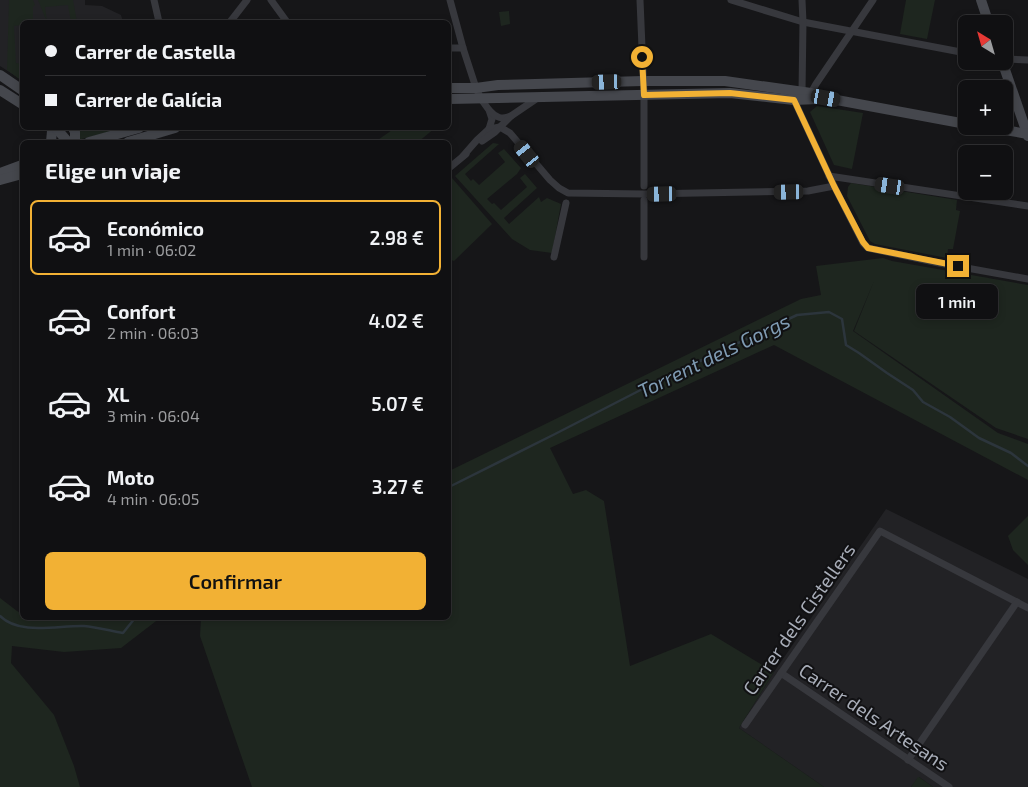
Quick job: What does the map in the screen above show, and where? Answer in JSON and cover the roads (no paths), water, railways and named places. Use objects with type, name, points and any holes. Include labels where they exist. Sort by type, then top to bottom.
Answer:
[{"type":"street","points":[[154,0],[159,20]]},
{"type":"street","points":[[232,20],[247,0]]},
{"type":"street","points":[[271,0],[286,20]]},
{"type":"street","points":[[450,0],[463,48],[481,99],[493,115],[504,119],[511,116]]},
{"type":"street","points":[[640,0],[644,97],[644,186]]},
{"type":"street","points":[[732,0],[803,22],[958,52]]},
{"type":"street","points":[[802,0],[807,93]]},
{"type":"street","points":[[873,0],[816,84],[807,93],[794,96],[794,100],[829,176],[863,242],[868,248],[1028,279]]},
{"type":"street","points":[[981,0],[986,15]]},
{"type":"street","points":[[451,48],[463,48]]},
{"type":"street","points":[[1013,60],[1028,60]]},
{"type":"street","points":[[1006,70],[1028,135],[1013,132]]},
{"type":"street","points":[[0,74],[20,87]]},
{"type":"street","points":[[451,88],[476,88],[498,85],[725,80],[807,93],[958,123]]},
{"type":"street","points":[[757,97],[760,91],[758,86]]},
{"type":"street","points":[[0,89],[20,102]]},
{"type":"street","points":[[451,99],[644,97],[730,93],[794,100],[826,98]]},
{"type":"street","points":[[451,166],[482,140],[495,132],[511,116],[539,97]]},
{"type":"street","points":[[463,156],[489,129],[492,119],[489,110]]},
{"type":"street","points":[[511,116],[508,125],[512,136]]},
{"type":"street","points":[[489,129],[500,127],[512,136],[550,180],[568,193],[644,194],[808,191],[834,186]]},
{"type":"street","points":[[58,130],[66,140]]},
{"type":"street","points":[[96,140],[133,130]]},
{"type":"street","points":[[136,140],[169,130]]},
{"type":"street","points":[[0,173],[20,166]]},
{"type":"street","points":[[0,180],[20,175]]},
{"type":"street","points":[[829,176],[1028,206]]},
{"type":"street","points":[[644,200],[644,257]]},
{"type":"street","points":[[554,257],[566,203]]},
{"type":"street","name":"Carrer dels Cistellers","points":[[745,725],[880,530],[1017,602]]},
{"type":"street","points":[[908,760],[1017,602],[1028,608]]},
{"type":"street","name":"Carrer dels Artesans","points":[[781,673],[949,787]]},
{"type":"waterway","name":"Torrent dels Gorgs","points":[[451,486],[660,380],[797,315],[829,312],[842,319],[846,345],[913,390],[923,402],[950,417],[979,438],[1011,453],[1028,466]]},
{"type":"waterway","points":[[0,616],[8,622],[29,628],[84,626],[123,633],[133,620]]}]
